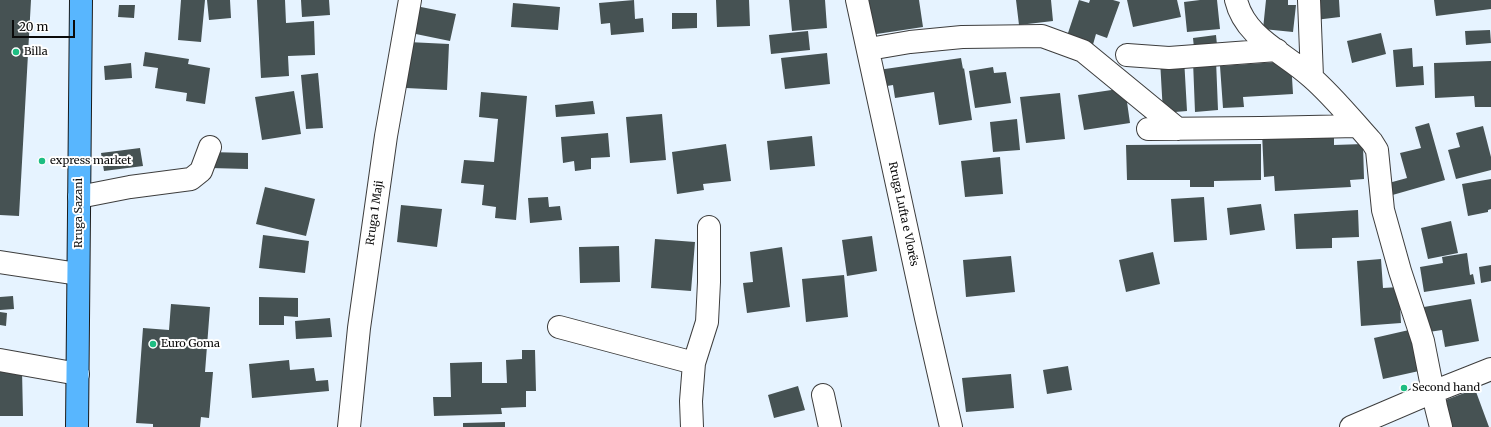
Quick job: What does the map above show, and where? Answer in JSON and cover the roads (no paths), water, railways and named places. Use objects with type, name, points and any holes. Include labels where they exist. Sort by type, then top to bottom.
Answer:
[{"type":"main road","name":"Rruga Sazani","points":[[77,427],[81,0]]},
{"type":"street","name":"Rruga 1 Maji","points":[[349,427],[359,328],[383,151],[410,0]]},
{"type":"street","name":"Rruga Lufta e Vlorës","points":[[857,0],[951,427]]},
{"type":"street","points":[[1236,0],[1246,22],[1254,34],[1312,77],[1372,142],[1377,150],[1383,210],[1400,271],[1424,341],[1441,427]]},
{"type":"street","points":[[1309,0],[1312,77]]},
{"type":"street","points":[[868,49],[910,42],[962,37],[1042,36],[1083,51],[1178,129]]},
{"type":"street","points":[[1127,55],[1169,58],[1277,50]]},
{"type":"street","points":[[1148,129],[1357,126]]},
{"type":"street","points":[[79,197],[130,187],[191,179],[201,171],[210,147]]},
{"type":"street","points":[[692,427],[691,401],[694,363],[707,322],[710,227]]},
{"type":"street","points":[[0,262],[78,274]]},
{"type":"street","points":[[559,327],[694,363]]},
{"type":"street","points":[[0,360],[78,374]]},
{"type":"street","points":[[1352,427],[1491,369]]},
{"type":"street","points":[[823,395],[830,427]]},
{"type":"place","name":"Billa","points":[[16,52]]},
{"type":"place","name":"express market","points":[[42,161]]},
{"type":"place","name":"Euro Goma","points":[[153,344]]},
{"type":"place","name":"Second hand","points":[[1404,388]]}]
